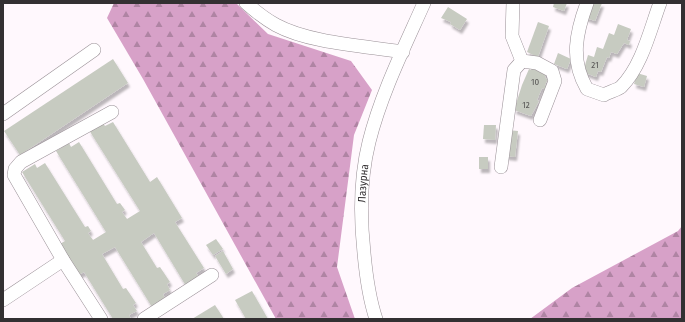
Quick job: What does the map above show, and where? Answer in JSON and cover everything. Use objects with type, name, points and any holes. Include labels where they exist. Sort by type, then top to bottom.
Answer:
[{"type":"street","points":[[246,3],[276,25],[298,33],[317,38],[403,52]]},
{"type":"street","name":"Лазурна","points":[[376,319],[372,307],[362,240],[361,207],[363,174],[369,141],[381,106],[424,3]]},
{"type":"street","points":[[513,3],[512,36],[522,61]]},
{"type":"street","points":[[587,3],[577,34],[576,46],[580,77],[587,89],[604,95],[620,88],[630,74],[640,57],[660,3]]},
{"type":"street","points":[[3,114],[94,50]]},
{"type":"street","points":[[522,61],[537,63],[552,70],[555,81],[540,120]]},
{"type":"street","points":[[501,167],[514,70],[522,61]]},
{"type":"street","points":[[101,319],[63,260],[14,176],[15,169],[21,162],[112,112]]},
{"type":"street","points":[[3,300],[63,260]]},
{"type":"street","points":[[144,319],[212,275]]},
{"type":"green space","points":[[114,3],[236,3],[268,34],[351,61],[372,90],[354,135],[337,267],[355,319],[276,319],[143,79],[107,18]]},
{"type":"green space","points":[[682,226],[682,319],[530,319],[572,288],[678,231]]},
{"type":"building","points":[[554,3],[567,3],[564,11],[553,7]]},
{"type":"building","points":[[589,3],[602,3],[595,21],[584,17]]},
{"type":"building","points":[[448,7],[467,19],[460,30],[450,24],[451,22],[441,18]]},
{"type":"building","points":[[538,22],[549,26],[538,57],[527,52]]},
{"type":"building","points":[[618,24],[631,29],[627,40],[630,41],[629,45],[624,43],[617,54],[611,52],[609,58],[607,57],[601,72],[598,71],[596,77],[583,72],[588,55],[594,57],[597,47],[603,49],[609,33],[614,35]]},
{"type":"building","points":[[558,53],[571,59],[567,69],[554,64]]},
{"type":"building","points":[[113,59],[128,83],[20,155],[4,131]]},
{"type":"building","points":[[533,65],[548,70],[545,78],[548,79],[545,85],[547,86],[546,90],[542,88],[537,100],[539,101],[531,116],[514,110],[522,85],[529,69],[531,70]]},
{"type":"building","points":[[637,73],[647,76],[644,87],[634,84]]},
{"type":"building","points":[[102,122],[105,126],[113,122],[150,182],[157,177],[182,218],[175,222],[204,268],[196,273],[199,277],[186,286],[154,233],[141,242],[157,268],[160,267],[170,282],[167,284],[170,290],[163,294],[165,299],[152,307],[115,247],[102,254],[123,289],[126,288],[136,303],[133,305],[137,311],[129,315],[131,319],[113,319],[84,272],[77,276],[58,245],[65,241],[22,172],[35,164],[37,168],[45,163],[85,227],[88,226],[91,231],[88,233],[93,240],[106,232],[56,151],[69,143],[71,147],[79,142],[117,204],[120,203],[125,210],[122,212],[127,219],[140,211],[89,130]]},
{"type":"building","points":[[484,125],[496,125],[495,140],[483,139]]},
{"type":"building","points":[[508,130],[518,131],[515,157],[506,156]]},
{"type":"building","points":[[479,157],[488,157],[488,169],[479,169]]},
{"type":"building","points":[[216,239],[223,249],[213,255],[206,245]]},
{"type":"building","points":[[223,251],[233,269],[226,274],[215,256]]},
{"type":"building","points":[[252,291],[268,319],[246,319],[235,300]]},
{"type":"building","points":[[215,305],[224,319],[192,319]]}]
